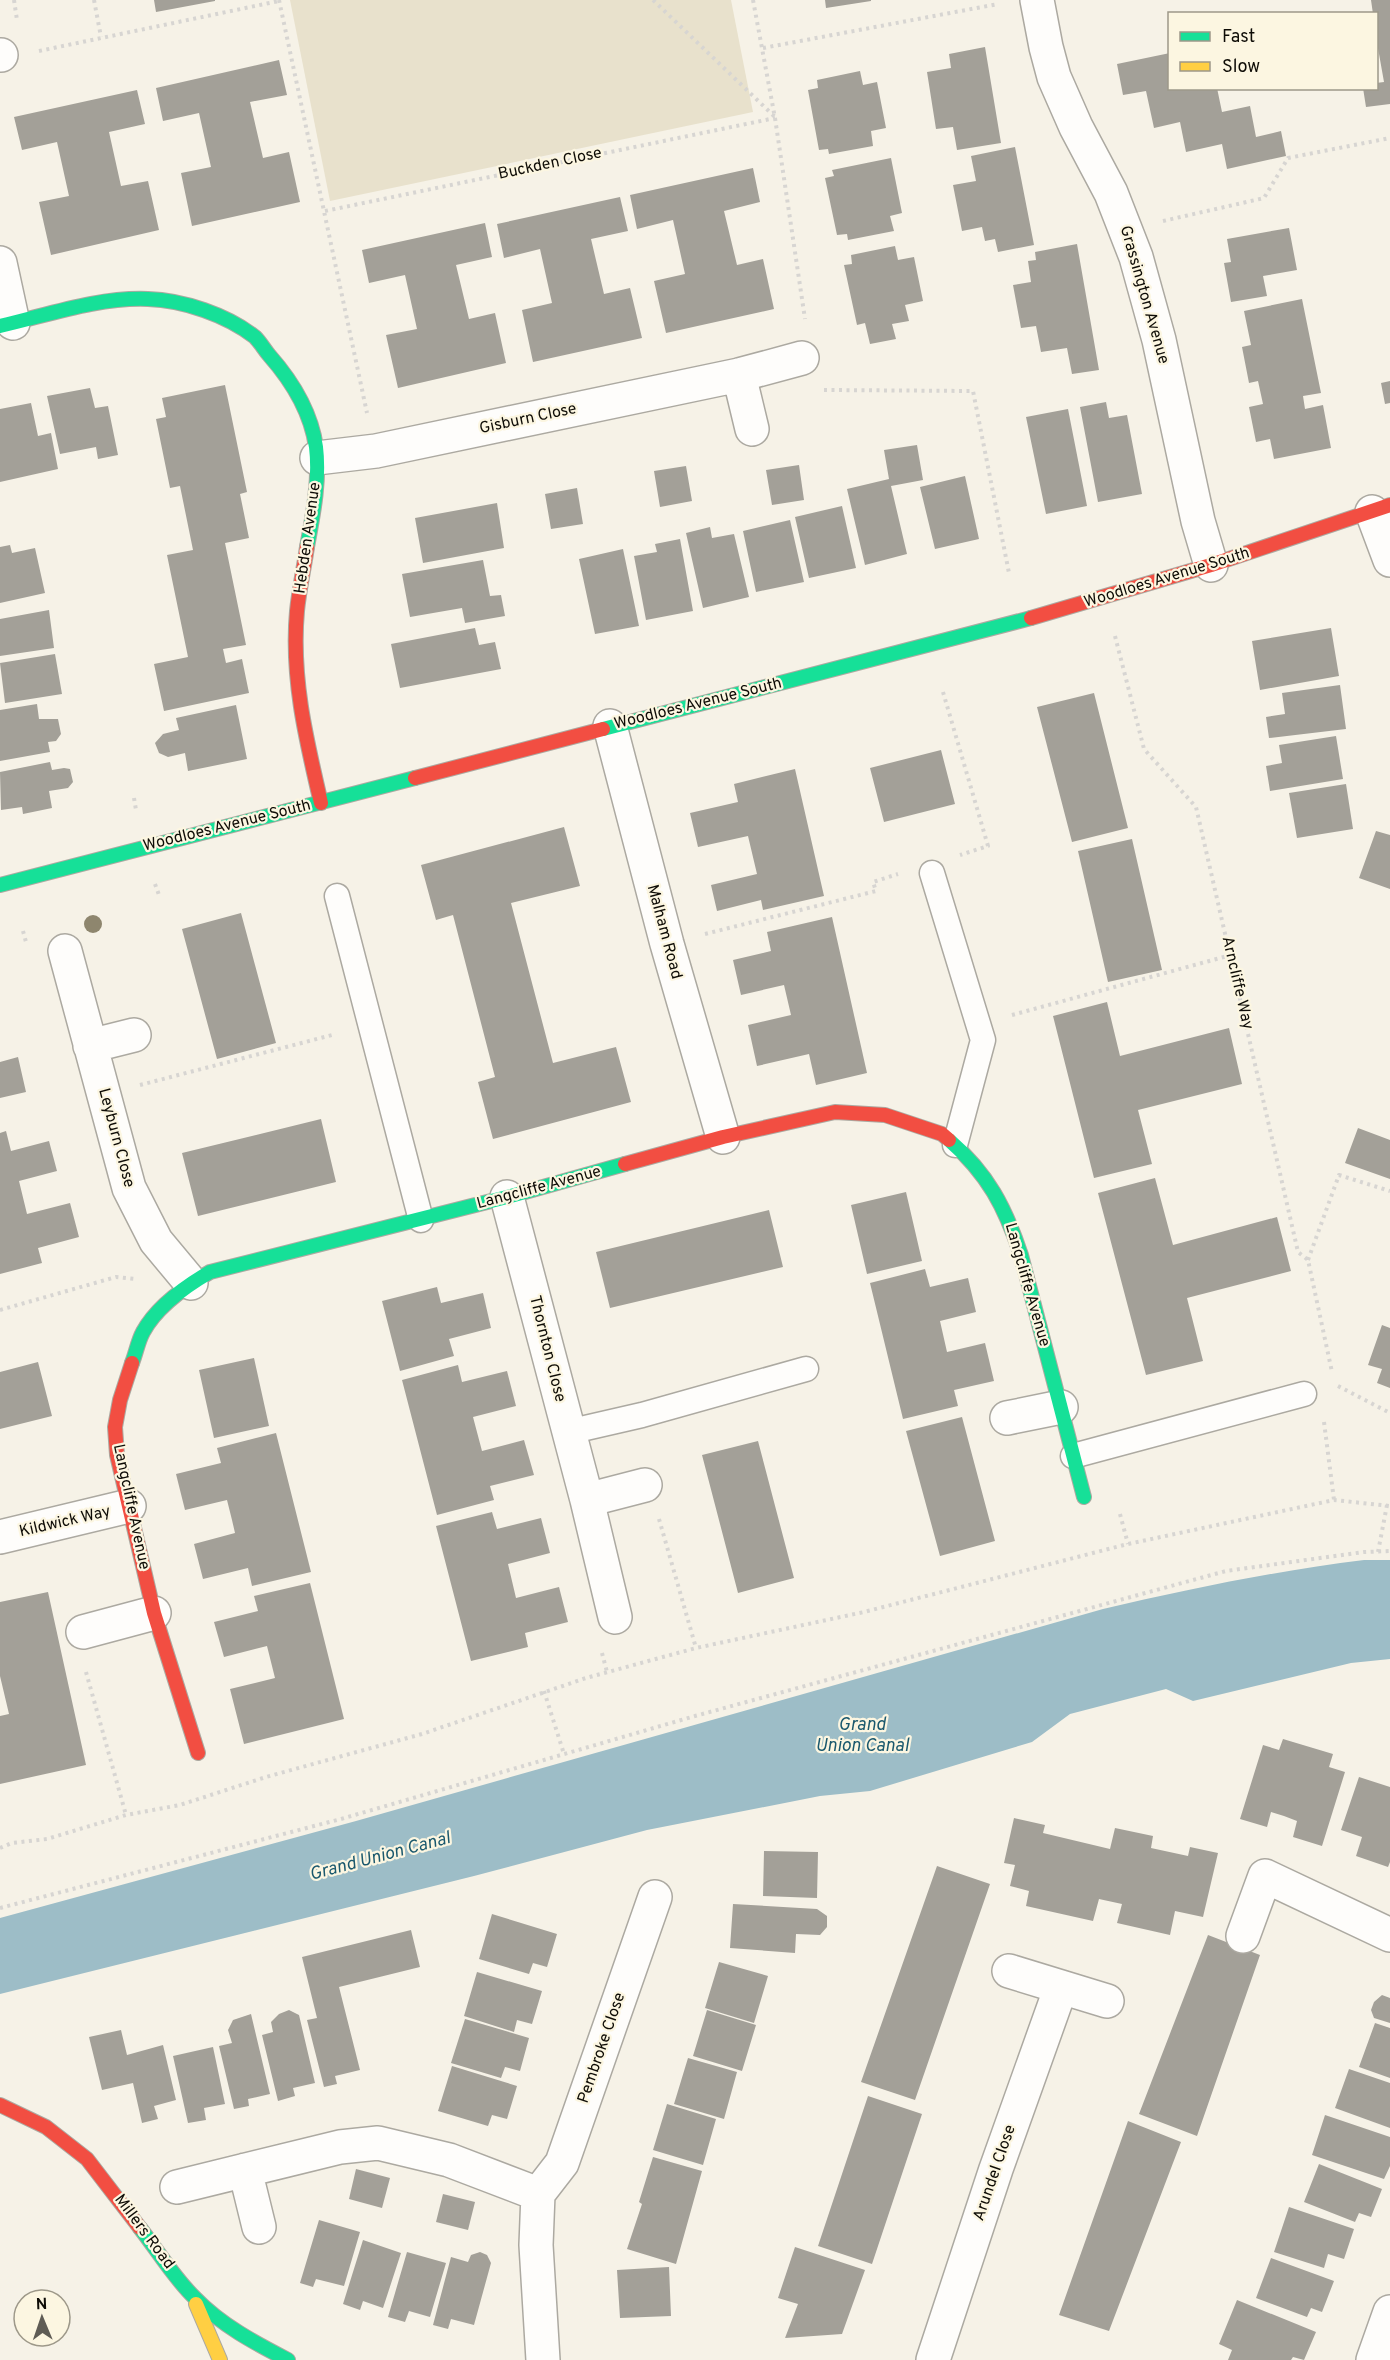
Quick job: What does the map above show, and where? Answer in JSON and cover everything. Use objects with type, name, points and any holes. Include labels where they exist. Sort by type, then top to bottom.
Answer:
[{"type":"street","name":"Grassington Avenue","points":[[1021,1],[1046,47],[1061,94],[1100,170],[1136,257],[1160,340],[1201,533],[1211,565]]},
{"type":"street","points":[[0,263],[7,324]]},
{"type":"street","name":"Hebden Avenue","points":[[7,324],[70,308],[148,299],[179,304],[218,318],[254,337],[281,367],[303,403],[316,458],[317,488],[297,612],[296,661],[299,699],[321,803]]},
{"type":"street","name":"Gisburn Close","points":[[316,458],[376,451],[739,375],[802,358]]},
{"type":"street","points":[[739,375],[752,429]]},
{"type":"street","name":"Woodloes Avenue South","points":[[0,885],[1021,621],[1211,565],[1381,509]]},
{"type":"street","points":[[1381,509],[1390,561]]},
{"type":"street","name":"Malham Road","points":[[610,726],[667,944],[723,1137]]},
{"type":"street","name":"Leyburn Close","points":[[66,951],[129,1188],[156,1241],[191,1283]]},
{"type":"street","points":[[90,1046],[134,1035]]},
{"type":"street","name":"Langcliffe Avenue","points":[[198,1753],[154,1613],[117,1455],[115,1427],[120,1400],[143,1332],[159,1311],[191,1283],[219,1269],[421,1220],[723,1137],[814,1115],[835,1112],[885,1115],[942,1134],[975,1165],[992,1188],[1009,1218],[1021,1255],[1084,1497]]},
{"type":"street","name":"Thornton Close","points":[[507,1197],[587,1500],[615,1617]]},
{"type":"street","points":[[1007,1418],[1061,1407]]},
{"type":"street","points":[[587,1500],[645,1485]]},
{"type":"street","name":"Kildwick Way","points":[[0,1537],[129,1506]]},
{"type":"street","points":[[83,1632],[154,1613]]},
{"type":"street","points":[[1243,1936],[1265,1876],[1390,1935]]},
{"type":"street","name":"Pembroke Close","points":[[538,2194],[562,2163],[655,1897]]},
{"type":"street","points":[[1009,1971],[1107,2001]]},
{"type":"street","name":"Arundel Close","points":[[933,2360],[996,2169],[1060,1987]]},
{"type":"street","name":"Millers Road","points":[[0,2106],[46,2127],[87,2159],[193,2297],[232,2331],[288,2360]]},
{"type":"street","points":[[177,2187],[340,2147],[378,2143],[449,2160],[538,2194],[536,2245],[543,2360]]},
{"type":"street","points":[[246,2170],[259,2227]]},
{"type":"street","points":[[193,2297],[220,2360]]},
{"type":"street","points":[[1373,2360],[1390,2312]]},
{"type":"lane","points":[[932,873],[983,1040],[955,1145]]},
{"type":"lane","points":[[337,896],[421,1220]]},
{"type":"lane","points":[[568,1432],[642,1415],[806,1369]]},
{"type":"lane","points":[[1073,1456],[1304,1395]]},
{"type":"path","points":[[94,0],[101,37]]},
{"type":"path","points":[[653,0],[775,118]]},
{"type":"path","points":[[753,0],[775,118],[805,322]]},
{"type":"path","points":[[0,55],[9,58],[279,1],[368,417]]},
{"type":"path","points":[[763,48],[1021,1]]},
{"type":"path","name":"Buckden Close","points":[[325,211],[775,118]]},
{"type":"path","points":[[1126,229],[1264,198],[1288,158],[1390,138]]},
{"type":"path","points":[[820,390],[973,391],[1009,573]]},
{"type":"path","name":"Arncliffe Way","points":[[1106,596],[1144,749],[1196,807],[1298,1252],[1308,1260],[1332,1373]]},
{"type":"path","points":[[943,692],[988,846],[958,856]]},
{"type":"path","points":[[703,934],[876,891],[873,882],[905,872]]},
{"type":"path","points":[[23,931],[25,939]]},
{"type":"path","points":[[979,1024],[1231,955]]},
{"type":"path","points":[[176,1076],[308,1042]]},
{"type":"path","points":[[1308,1260],[1339,1175],[1390,1191]]},
{"type":"path","points":[[0,1310],[116,1277],[191,1283]]},
{"type":"path","points":[[1335,1384],[1390,1413]]},
{"type":"path","points":[[1323,1412],[1334,1500]]},
{"type":"path","points":[[645,1485],[649,1484],[696,1648]]},
{"type":"path","points":[[0,1848],[12,1843],[47,1839],[126,1815],[180,1805],[266,1777],[423,1734],[544,1690],[696,1648],[864,1612],[1116,1547],[1334,1500],[1388,1506],[1378,1552]]},
{"type":"path","points":[[0,1908],[341,1819],[564,1754],[1226,1571],[1390,1551]]},
{"type":"path","points":[[83,1632],[76,1633],[126,1815]]},
{"type":"path","points":[[544,1690],[564,1754]]},
{"type":"shaded area","points":[[290,0],[731,0],[753,112],[330,201]]},
{"type":"water","name":"Grand Union Canal","points":[[1364,1560],[1390,1560],[1390,1659],[1351,1663],[1193,1701],[1166,1689],[1070,1714],[1032,1742],[870,1791],[820,1796],[647,1830],[474,1876],[0,1994],[0,1918],[356,1821],[1103,1609],[1232,1581]]},
{"type":"building","points":[[154,0],[215,0],[215,1],[156,12]]},
{"type":"building","points":[[825,0],[871,0],[871,1],[826,8]]},
{"type":"building","points":[[1371,0],[1390,0],[1390,104],[1366,107],[1363,90],[1378,90],[1378,83],[1384,82],[1378,48],[1378,12],[1373,12]]},
{"type":"building","points":[[985,47],[1001,143],[957,150],[953,127],[936,129],[927,72],[951,68],[949,54]]},
{"type":"building","points":[[1168,53],[1168,90],[1217,90],[1222,112],[1250,106],[1256,137],[1281,131],[1286,156],[1227,169],[1222,144],[1186,152],[1180,122],[1154,128],[1146,91],[1123,95],[1117,64]]},
{"type":"building","points":[[279,60],[287,95],[250,102],[263,158],[289,152],[300,202],[192,226],[181,173],[211,167],[199,113],[163,121],[156,88]]},
{"type":"building","points":[[860,71],[863,85],[877,82],[886,128],[871,131],[873,146],[829,154],[828,149],[819,150],[808,90],[818,88],[817,80]]},
{"type":"building","points":[[137,90],[145,124],[109,132],[121,186],[148,181],[159,230],[51,255],[39,202],[69,196],[57,142],[22,150],[14,117]]},
{"type":"building","points":[[1015,147],[1034,245],[998,252],[995,239],[985,241],[982,227],[962,231],[953,185],[976,181],[971,156]]},
{"type":"building","points":[[891,158],[902,213],[890,216],[894,231],[848,240],[847,234],[837,235],[825,178],[834,176],[832,170]]},
{"type":"building","points":[[753,168],[760,202],[724,211],[737,265],[763,259],[774,309],[666,333],[654,281],[685,274],[673,220],[637,229],[630,195]]},
{"type":"building","points":[[620,197],[628,231],[591,239],[604,294],[630,288],[642,338],[533,362],[522,310],[552,303],[540,249],[504,258],[497,224]]},
{"type":"building","points":[[485,223],[492,257],[456,265],[469,319],[495,313],[506,363],[398,388],[386,335],[417,329],[405,275],[369,283],[362,250]]},
{"type":"building","points":[[1289,228],[1297,270],[1263,276],[1267,296],[1231,302],[1224,263],[1231,262],[1227,239]]},
{"type":"building","points":[[1077,244],[1099,370],[1072,374],[1067,348],[1041,352],[1036,326],[1021,328],[1013,285],[1031,282],[1028,261],[1036,260],[1035,252]]},
{"type":"building","points":[[895,246],[898,260],[914,257],[923,301],[905,305],[909,321],[892,324],[896,339],[870,344],[865,323],[857,325],[844,265],[852,264],[851,255]]},
{"type":"building","points":[[1302,299],[1321,393],[1303,396],[1305,409],[1323,405],[1331,448],[1274,459],[1270,439],[1256,442],[1249,407],[1263,404],[1258,381],[1249,383],[1242,347],[1251,345],[1244,311]]},
{"type":"building","points":[[1390,381],[1390,403],[1385,404],[1381,383]]},
{"type":"building","points":[[225,385],[247,492],[240,494],[249,538],[225,543],[246,645],[223,649],[226,663],[242,659],[249,693],[164,711],[154,664],[188,657],[167,555],[193,550],[180,486],[170,488],[156,419],[166,417],[162,398]]},
{"type":"building","points":[[90,388],[95,408],[108,406],[118,455],[98,459],[96,447],[60,454],[47,396]]},
{"type":"building","points":[[1106,402],[1109,418],[1127,415],[1142,494],[1098,502],[1080,407]]},
{"type":"building","points":[[31,403],[38,436],[51,433],[58,469],[0,482],[0,409]]},
{"type":"building","points":[[1068,409],[1087,506],[1046,514],[1026,417]]},
{"type":"building","points":[[917,445],[923,480],[891,486],[907,554],[865,565],[847,489],[889,479],[884,450]]},
{"type":"building","points":[[799,465],[804,500],[772,505],[766,470]]},
{"type":"building","points":[[686,466],[692,501],[660,507],[654,471]]},
{"type":"building","points":[[965,476],[979,539],[935,549],[920,487]]},
{"type":"building","points":[[577,488],[583,524],[551,529],[545,494]]},
{"type":"building","points":[[497,503],[504,548],[423,563],[415,518]]},
{"type":"building","points":[[842,506],[856,568],[809,578],[795,517]]},
{"type":"building","points":[[790,520],[804,582],[756,592],[743,531]]},
{"type":"building","points":[[710,527],[712,538],[734,534],[749,597],[703,608],[686,533]]},
{"type":"building","points":[[680,539],[693,611],[646,620],[634,556],[657,552],[655,544]]},
{"type":"building","points":[[10,545],[12,553],[35,548],[45,593],[0,603],[0,547]]},
{"type":"building","points":[[623,549],[639,626],[595,634],[579,559]]},
{"type":"building","points":[[483,560],[490,596],[501,595],[505,616],[465,623],[462,608],[410,617],[402,574]]},
{"type":"building","points":[[49,610],[54,648],[0,656],[0,619]]},
{"type":"building","points":[[475,628],[479,645],[495,642],[501,669],[400,688],[391,644]]},
{"type":"building","points":[[1331,628],[1339,676],[1260,690],[1252,641]]},
{"type":"building","points":[[55,654],[62,694],[5,703],[0,663]]},
{"type":"building","points":[[1340,685],[1346,729],[1269,738],[1266,717],[1285,714],[1282,693]]},
{"type":"building","points":[[1094,693],[1128,828],[1072,842],[1037,707]]},
{"type":"building","points":[[37,704],[39,719],[58,719],[61,734],[56,741],[48,742],[50,752],[0,761],[0,710]]},
{"type":"building","points":[[236,705],[247,759],[188,771],[185,753],[168,757],[159,753],[155,743],[163,734],[179,730],[176,718]]},
{"type":"building","points":[[1336,736],[1343,779],[1270,791],[1266,766],[1282,763],[1279,745]]},
{"type":"building","points":[[941,750],[955,804],[884,822],[870,768]]},
{"type":"building","points":[[50,762],[52,770],[70,769],[73,782],[68,788],[49,791],[52,808],[23,814],[22,807],[1,810],[0,772]]},
{"type":"building","points":[[795,769],[824,896],[763,910],[761,900],[717,911],[711,885],[757,874],[748,836],[698,847],[690,813],[738,802],[734,784]]},
{"type":"building","points":[[1346,784],[1353,829],[1297,838],[1289,793]]},
{"type":"building","points":[[564,827],[580,886],[511,903],[553,1063],[616,1047],[631,1102],[493,1139],[478,1082],[495,1077],[453,915],[436,920],[421,865]]},
{"type":"building","points":[[1376,831],[1390,835],[1390,889],[1359,878]]},
{"type":"building","points":[[1132,839],[1162,970],[1108,982],[1078,851]]},
{"type":"building","points":[[241,913],[276,1043],[217,1059],[182,929]]},
{"type":"building","points":[[832,917],[867,1073],[816,1085],[809,1054],[757,1066],[748,1025],[791,1015],[784,985],[741,995],[733,960],[771,951],[767,932]]},
{"type":"building","points":[[1107,1002],[1120,1056],[1229,1028],[1242,1084],[1138,1110],[1152,1164],[1094,1178],[1053,1016]]},
{"type":"building","points":[[18,1057],[26,1092],[0,1098],[0,1062]]},
{"type":"building","points":[[321,1119],[336,1182],[198,1216],[182,1153]]},
{"type":"building","points":[[1358,1128],[1390,1140],[1390,1179],[1345,1163]]},
{"type":"building","points":[[6,1131],[11,1151],[49,1141],[57,1171],[19,1181],[27,1214],[70,1203],[79,1237],[38,1248],[42,1263],[0,1274],[0,1133]]},
{"type":"building","points":[[1155,1178],[1173,1245],[1277,1217],[1291,1271],[1187,1298],[1203,1361],[1146,1375],[1098,1193]]},
{"type":"building","points":[[906,1192],[922,1261],[867,1274],[851,1205]]},
{"type":"building","points":[[769,1210],[783,1267],[610,1308],[596,1252]]},
{"type":"building","points":[[925,1269],[930,1287],[968,1278],[976,1312],[940,1321],[947,1352],[985,1343],[994,1381],[954,1390],[958,1406],[903,1419],[870,1283]]},
{"type":"building","points":[[437,1287],[441,1303],[483,1293],[491,1328],[449,1339],[454,1356],[400,1371],[382,1301]]},
{"type":"building","points":[[1382,1325],[1390,1328],[1390,1388],[1377,1383],[1382,1369],[1368,1365]]},
{"type":"building","points":[[254,1358],[269,1426],[214,1438],[199,1370]]},
{"type":"building","points":[[38,1362],[52,1416],[0,1429],[0,1372]]},
{"type":"building","points":[[458,1365],[462,1382],[507,1371],[516,1406],[473,1417],[482,1451],[524,1440],[534,1475],[490,1486],[494,1500],[437,1515],[402,1380]]},
{"type":"building","points":[[962,1417],[995,1541],[940,1556],[906,1431]]},
{"type":"building","points":[[276,1433],[311,1572],[252,1586],[248,1568],[203,1579],[194,1544],[235,1533],[227,1500],[185,1510],[176,1474],[221,1463],[217,1448]]},
{"type":"building","points":[[758,1441],[794,1578],[738,1593],[702,1455]]},
{"type":"building","points":[[492,1512],[497,1529],[541,1518],[550,1553],[508,1564],[516,1598],[559,1587],[568,1622],[525,1633],[528,1647],[471,1661],[436,1526]]},
{"type":"building","points":[[310,1583],[344,1719],[244,1744],[230,1689],[275,1678],[267,1646],[224,1657],[214,1622],[258,1611],[254,1596]]},
{"type":"building","points":[[48,1592],[86,1765],[0,1784],[0,1716],[9,1714],[0,1676],[0,1602]]},
{"type":"building","points":[[1283,1739],[1333,1754],[1329,1767],[1345,1772],[1322,1846],[1293,1837],[1297,1821],[1284,1816],[1271,1812],[1267,1827],[1240,1819],[1263,1745],[1279,1750]]},
{"type":"building","points":[[1359,1777],[1390,1787],[1390,1862],[1388,1867],[1356,1856],[1362,1837],[1341,1830]]},
{"type":"building","points":[[1014,1818],[1045,1825],[1043,1833],[1110,1849],[1115,1828],[1153,1836],[1151,1848],[1188,1856],[1190,1847],[1218,1853],[1203,1917],[1175,1911],[1170,1935],[1117,1923],[1122,1904],[1099,1899],[1093,1921],[1026,1906],[1029,1891],[1010,1886],[1015,1865],[1004,1863]]},
{"type":"building","points":[[764,1851],[818,1852],[817,1898],[763,1896]]},
{"type":"building","points":[[937,1866],[990,1884],[915,2100],[861,2082]]},
{"type":"building","points":[[733,1904],[817,1909],[827,1916],[827,1927],[820,1935],[796,1934],[795,1953],[730,1948]]},
{"type":"building","points":[[492,1914],[557,1934],[547,1967],[533,1963],[529,1974],[479,1959]]},
{"type":"building","points":[[411,1930],[420,1967],[339,1987],[360,2070],[335,2076],[337,2084],[324,2087],[307,2020],[317,2018],[302,1957]]},
{"type":"building","points":[[1208,1935],[1260,1955],[1197,2136],[1139,2114]]},
{"type":"building","points":[[719,1962],[768,1976],[754,2023],[705,2008]]},
{"type":"building","points":[[477,1972],[542,1991],[532,2024],[517,2020],[514,2032],[464,2016]]},
{"type":"building","points":[[1382,1995],[1390,1998],[1390,2023],[1374,2018],[1371,2010],[1374,2002]]},
{"type":"building","points":[[289,2010],[299,2015],[315,2083],[293,2088],[295,2096],[278,2101],[262,2035],[273,2032],[271,2022],[279,2014]]},
{"type":"building","points":[[707,2010],[756,2025],[742,2071],[693,2056]]},
{"type":"building","points":[[251,2014],[270,2094],[248,2099],[249,2106],[234,2109],[219,2046],[232,2043],[228,2030],[233,2020]]},
{"type":"building","points":[[465,2019],[529,2038],[520,2071],[505,2067],[501,2078],[451,2063]]},
{"type":"building","points":[[1375,2023],[1390,2028],[1390,2078],[1359,2067]]},
{"type":"building","points":[[121,2030],[127,2055],[163,2045],[176,2100],[154,2106],[158,2119],[142,2123],[133,2083],[102,2090],[89,2037]]},
{"type":"building","points":[[213,2047],[225,2104],[204,2108],[206,2120],[188,2123],[173,2056]]},
{"type":"building","points":[[688,2058],[737,2072],[724,2119],[674,2104]]},
{"type":"building","points":[[452,2066],[517,2086],[507,2119],[492,2115],[488,2126],[438,2111]]},
{"type":"building","points":[[1349,2069],[1390,2083],[1390,2128],[1335,2108]]},
{"type":"building","points":[[868,2096],[922,2114],[872,2264],[818,2246]]},
{"type":"building","points":[[667,2104],[716,2119],[703,2165],[653,2150]]},
{"type":"building","points":[[1325,2115],[1390,2137],[1390,2166],[1384,2179],[1312,2155]]},
{"type":"building","points":[[1128,2121],[1181,2142],[1109,2331],[1059,2315]]},
{"type":"building","points":[[653,2157],[702,2171],[676,2264],[627,2249],[642,2204],[639,2202]]},
{"type":"building","points":[[1319,2164],[1382,2189],[1371,2217],[1359,2213],[1355,2222],[1304,2202]]},
{"type":"building","points":[[356,2169],[390,2178],[382,2208],[349,2199]]},
{"type":"building","points":[[443,2194],[475,2202],[468,2230],[436,2222]]},
{"type":"building","points":[[1289,2207],[1354,2229],[1344,2259],[1328,2254],[1324,2268],[1274,2252]]},
{"type":"building","points":[[319,2220],[360,2232],[344,2286],[316,2279],[313,2287],[300,2283]]},
{"type":"building","points":[[363,2240],[401,2253],[383,2308],[363,2301],[360,2310],[343,2304]]},
{"type":"building","points":[[795,2247],[865,2270],[842,2334],[785,2338],[798,2304],[778,2298]]},
{"type":"building","points":[[407,2252],[446,2263],[430,2317],[409,2311],[405,2322],[388,2317]]},
{"type":"building","points":[[480,2252],[487,2255],[491,2263],[474,2325],[451,2319],[448,2329],[433,2325],[451,2257],[468,2262],[471,2255]]},
{"type":"building","points":[[1271,2258],[1334,2281],[1322,2312],[1311,2308],[1307,2317],[1256,2298]]},
{"type":"building","points":[[669,2267],[671,2316],[620,2318],[617,2270]]},
{"type":"building","points":[[1237,2300],[1316,2332],[1304,2360],[1293,2357],[1291,2360],[1228,2360],[1232,2350],[1219,2344]]},
{"type":"traffic: fast","points":[[0,326],[92,304],[148,299],[176,302],[204,310],[244,329],[255,337],[293,386],[310,422],[317,459],[314,510],[307,547]]},
{"type":"traffic: fast","points":[[603,729],[1031,618]]},
{"type":"traffic: fast","points":[[0,885],[415,778]]},
{"type":"traffic: fast","points":[[949,1140],[963,1153],[994,1192],[1015,1238],[1084,1497]]},
{"type":"traffic: fast","points":[[132,1363],[141,1336],[156,1314],[182,1290],[210,1272],[507,1197],[625,1164]]},
{"type":"traffic: fast","points":[[140,2228],[180,2282],[205,2308],[239,2333],[288,2360]]},
{"type":"traffic: slow","points":[[196,2304],[220,2360]]},
{"type":"traffic: jam","points":[[1031,618],[1211,565],[1390,505]]},
{"type":"traffic: jam","points":[[307,547],[297,611],[296,660],[305,732],[321,803]]},
{"type":"traffic: jam","points":[[415,778],[603,729]]},
{"type":"traffic: jam","points":[[625,1164],[723,1137],[835,1112],[885,1115],[942,1134],[949,1140]]},
{"type":"traffic: jam","points":[[132,1363],[120,1400],[115,1427],[117,1455],[154,1613],[198,1753]]},
{"type":"traffic: jam","points":[[0,2105],[46,2127],[87,2159],[140,2228]]}]
